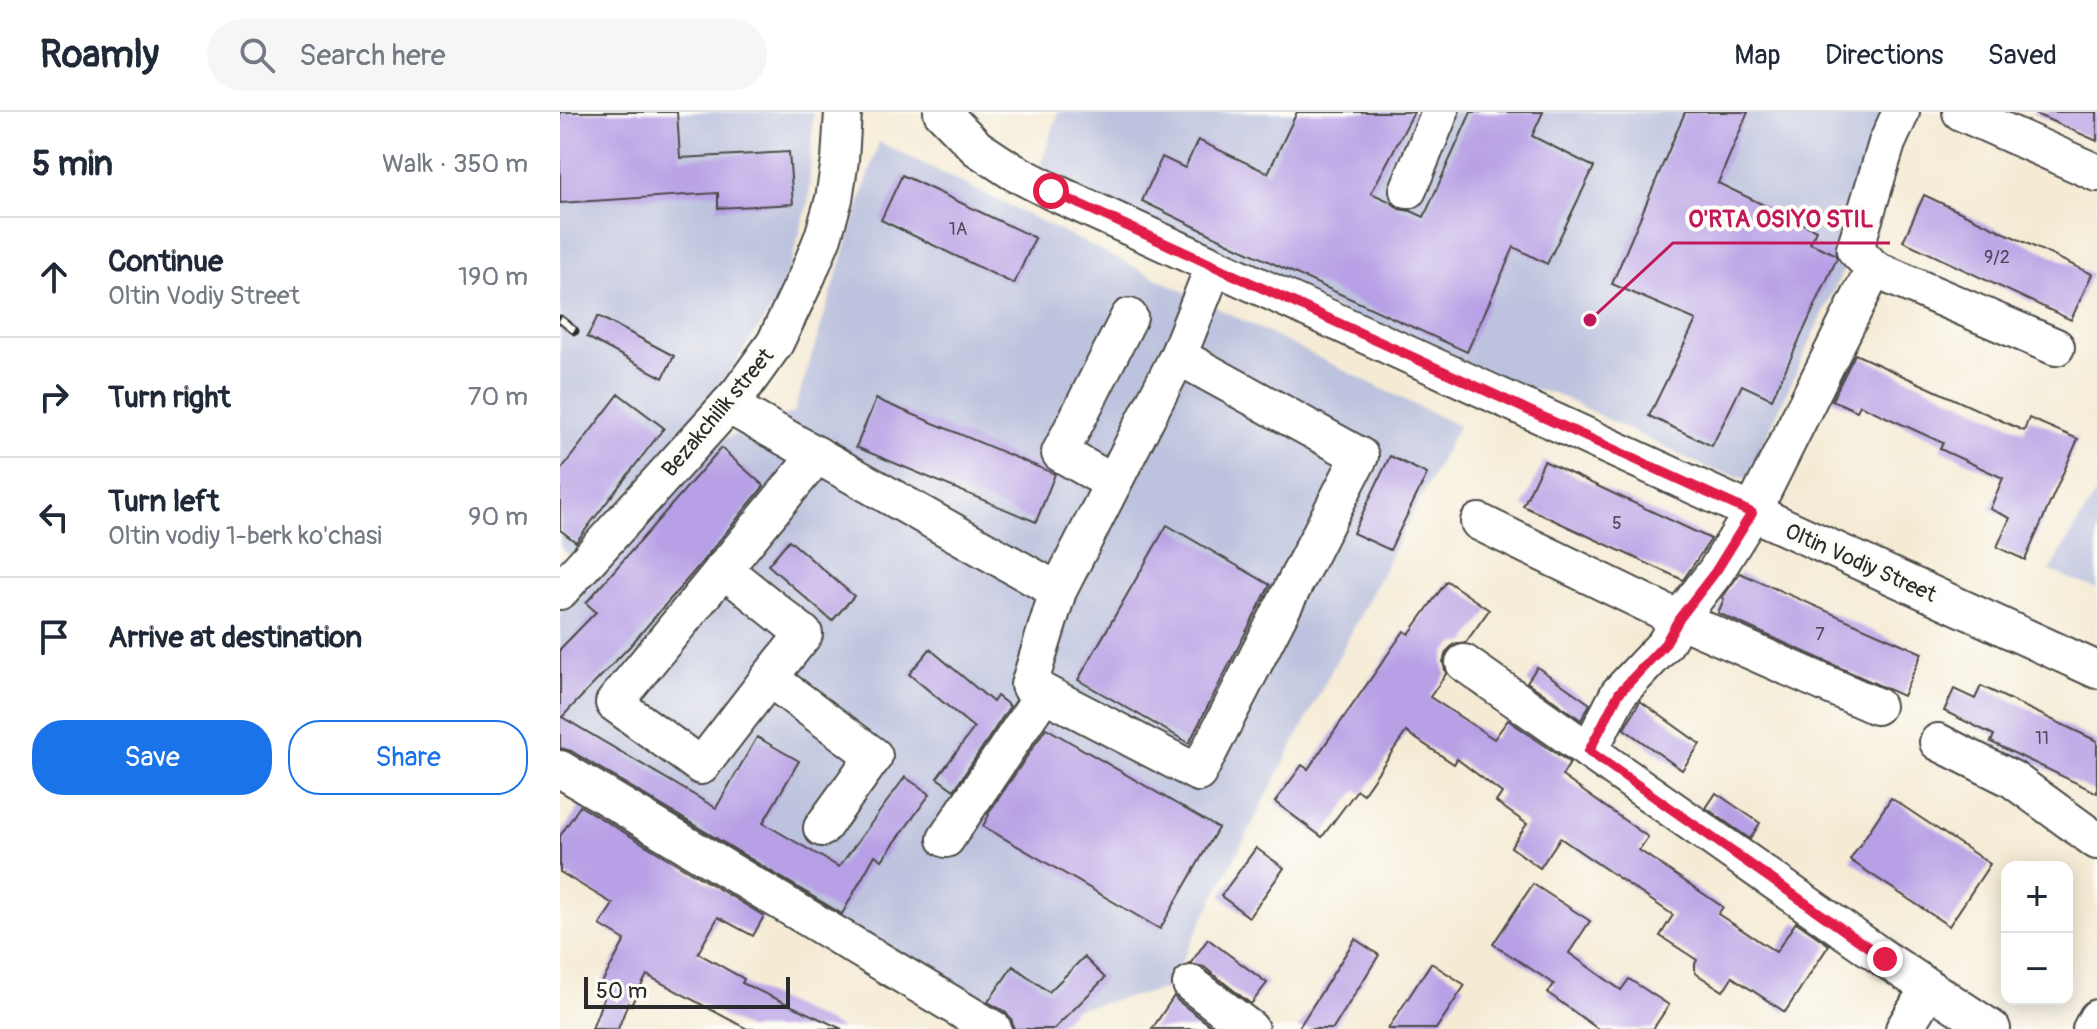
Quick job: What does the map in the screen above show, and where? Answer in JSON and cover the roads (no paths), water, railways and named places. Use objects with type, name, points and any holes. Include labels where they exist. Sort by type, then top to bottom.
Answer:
[{"type":"street","name":"Bezakchilik street","points":[[560,591],[728,405],[775,343],[823,237],[834,199],[843,112]]},
{"type":"street","name":"Oltin Vodiy Street","points":[[942,112],[977,148],[1012,171],[2097,670]]},
{"type":"street","points":[[1408,190],[1440,112]]},
{"type":"street","points":[[1901,112],[1887,143],[1855,249],[1874,269],[2056,347]]},
{"type":"street","points":[[1961,112],[2097,173]]},
{"type":"street","points":[[1178,356],[1360,456],[1198,773],[1029,685],[1058,591],[1178,356],[1214,266]]},
{"type":"street","points":[[1589,751],[1619,693],[1665,644],[1752,513],[1874,269]]},
{"type":"street","points":[[1113,483],[1060,453],[1129,317]]},
{"type":"street","points":[[728,405],[1058,591]]},
{"type":"street","points":[[723,569],[804,634],[701,766],[614,703],[723,569],[817,455]]},
{"type":"street","points":[[1479,522],[1679,619],[1876,706]]},
{"type":"street","points":[[1464,663],[1992,1029]]},
{"type":"street","points":[[769,678],[874,756],[822,828]]},
{"type":"street","points":[[946,839],[1044,693]]},
{"type":"street","points":[[1938,742],[2012,779],[2097,841]]},
{"type":"street","points":[[560,769],[993,1029]]},
{"type":"street","points":[[1191,984],[1250,1029]]},
{"type":"street","points":[[1904,1029],[1929,988]]},
{"type":"street","points":[[2091,1029],[2097,1018]]},
{"type":"railway","points":[[560,319],[575,331]]},
{"type":"place","name":"O'RTA OSIYO STIL","points":[[1590,320]]}]
